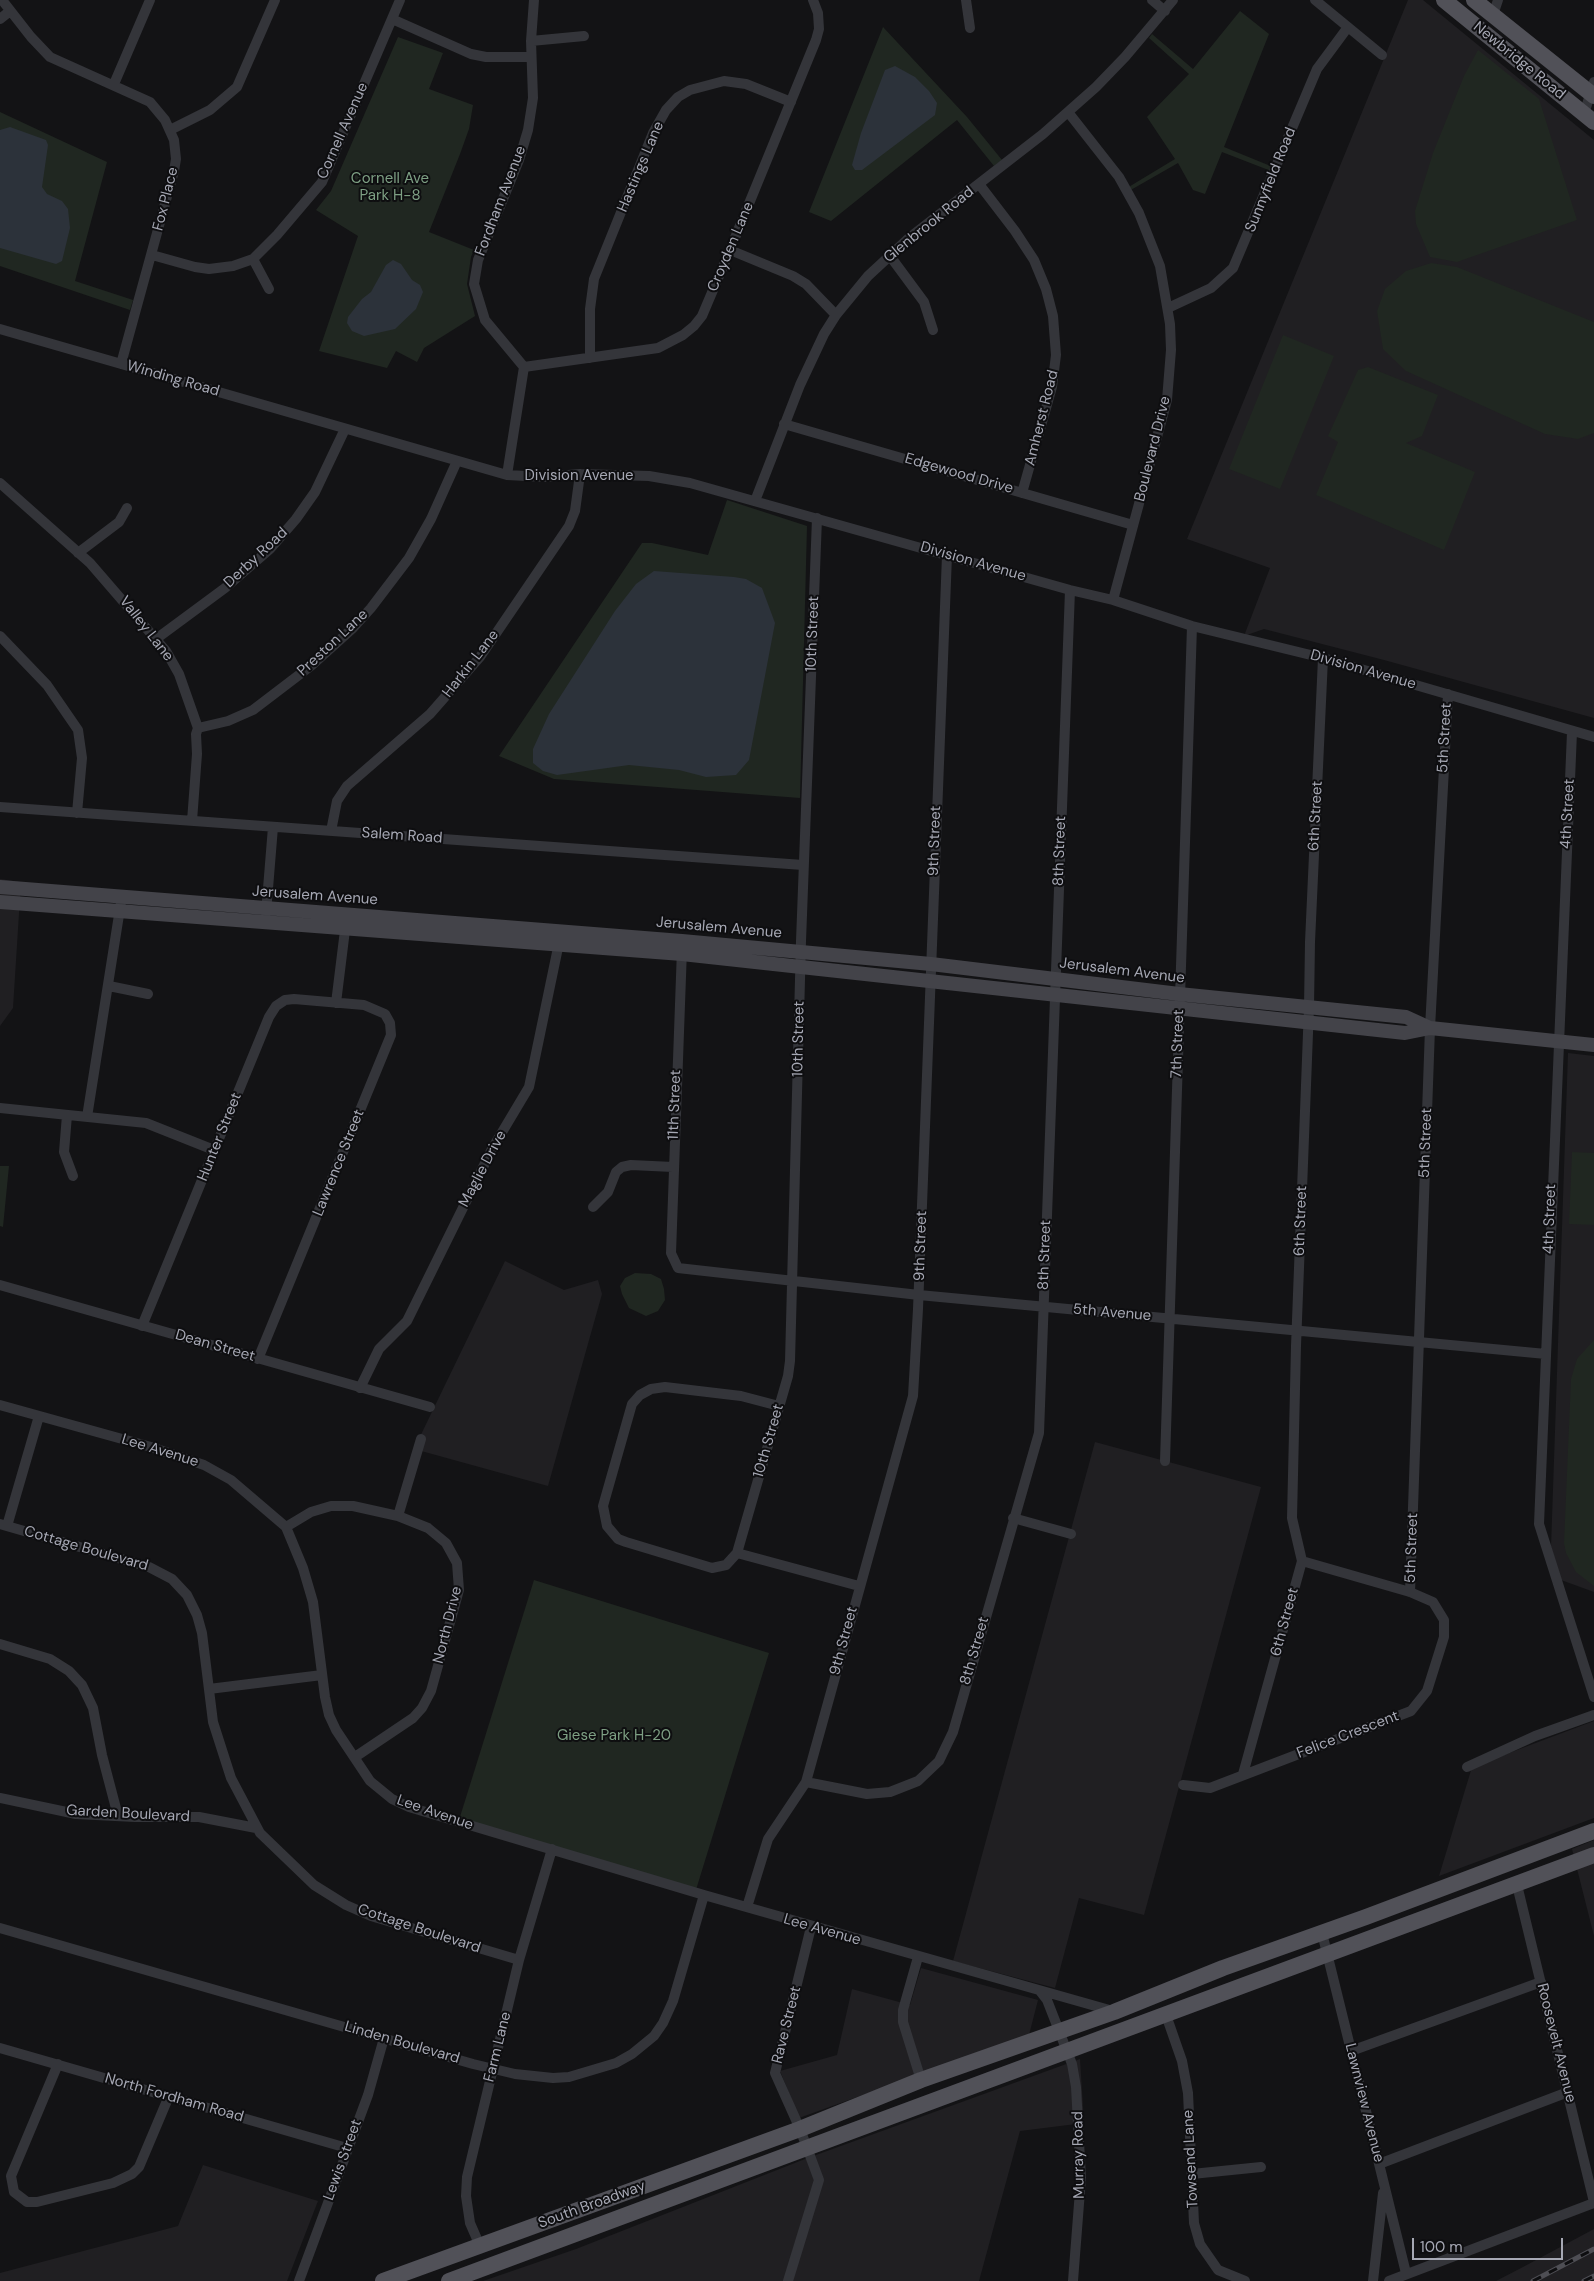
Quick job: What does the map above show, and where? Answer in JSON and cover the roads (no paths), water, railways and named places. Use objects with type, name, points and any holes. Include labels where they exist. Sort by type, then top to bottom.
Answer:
[{"type":"main road","name":"Newbridge Road","points":[[1444,0],[1589,118]]},
{"type":"main road","name":"Newbridge Road","points":[[1474,0],[1495,8],[1593,90]]},
{"type":"main road","name":"Jerusalem Avenue","points":[[0,888],[122,896],[345,929],[560,938],[682,947],[801,952],[931,964],[1180,994],[1406,1017],[1430,1028]]},
{"type":"main road","name":"Jerusalem Avenue","points":[[0,902],[120,911],[266,916],[347,914],[560,938]]},
{"type":"main road","name":"Jerusalem Avenue","points":[[682,947],[800,967],[1055,996],[1405,1033],[1430,1028],[1594,1044]]},
{"type":"main road","name":"South Broadway","points":[[383,2281],[800,2129],[921,2080],[1114,2012],[1223,1968],[1322,1934],[1594,1831]]},
{"type":"main road","points":[[1518,1884],[1594,1856]]},
{"type":"main road","name":"South Broadway","points":[[449,2281],[1518,1884]]},
{"type":"street","name":"Fox Place","points":[[2,0],[31,37],[50,57],[114,84],[150,102],[158,110],[170,130],[176,159],[122,364]]},
{"type":"street","points":[[114,84],[150,0]]},
{"type":"street","points":[[170,130],[210,110],[237,87],[275,0]]},
{"type":"street","name":"Cornell Avenue","points":[[152,255],[195,268],[209,269],[233,266],[254,259],[309,200],[322,182],[400,0]]},
{"type":"street","name":"Fordham Avenue","points":[[524,367],[485,320],[474,284],[478,260],[519,160],[528,130],[532,98],[531,41],[534,0]]},
{"type":"street","name":"Croyden Lane","points":[[524,367],[658,348],[684,336],[702,316],[791,102],[819,29],[818,13],[814,0]]},
{"type":"street","points":[[966,0],[970,28]]},
{"type":"street","points":[[1152,0],[1165,11]]},
{"type":"street","name":"Glenbrook Road","points":[[755,501],[812,357],[836,315],[868,276],[909,238],[1068,112],[1125,57],[1173,0]]},
{"type":"street","points":[[1315,0],[1382,55]]},
{"type":"street","points":[[0,19],[10,11]]},
{"type":"street","points":[[392,19],[471,54],[486,57],[531,57]]},
{"type":"street","name":"Sunnyfield Road","points":[[1168,308],[1212,288],[1233,268],[1316,69],[1348,27]]},
{"type":"street","points":[[531,41],[584,36]]},
{"type":"street","name":"Hastings Lane","points":[[590,358],[590,309],[594,279],[653,133],[666,110],[678,97],[690,90],[724,81],[746,84],[791,102]]},
{"type":"street","points":[[1589,118],[1593,90]]},
{"type":"street","name":"Boulevard Drive","points":[[1068,112],[1119,177],[1140,213],[1160,266],[1168,308],[1171,350],[1167,400],[1113,600]]},
{"type":"street","name":"Amherst Road","points":[[978,184],[1015,231],[1034,260],[1046,289],[1053,316],[1056,355],[1052,387],[1022,493]]},
{"type":"street","points":[[730,250],[793,276],[806,284],[836,315]]},
{"type":"street","points":[[890,256],[924,302],[933,330]]},
{"type":"street","points":[[254,259],[269,289]]},
{"type":"street","name":"Winding Road","points":[[0,329],[345,429]]},
{"type":"street","points":[[507,475],[524,367]]},
{"type":"street","name":"Edgewood Drive","points":[[784,424],[1133,525]]},
{"type":"street","name":"Division Avenue","points":[[345,429],[507,475],[545,478],[580,474],[648,476],[690,483],[1070,590],[1113,600],[1192,626],[1323,658],[1594,737]]},
{"type":"street","name":"Derby Road","points":[[156,639],[225,588],[270,549],[296,519],[315,492],[345,429]]},
{"type":"street","name":"Preston Lane","points":[[198,728],[228,721],[253,710],[312,665],[353,628],[372,608],[409,558],[431,519],[457,461]]},
{"type":"street","name":"Harkin Lane","points":[[331,831],[337,800],[347,786],[430,714],[480,656],[569,526],[575,510],[580,474]]},
{"type":"street","name":"Valley Lane","points":[[0,483],[78,553],[116,591],[156,639],[179,674],[198,728],[196,734],[197,754],[192,821]]},
{"type":"street","points":[[78,553],[119,522],[127,508]]},
{"type":"street","name":"10th Street","points":[[737,1553],[790,1361],[803,865],[817,518]]},
{"type":"street","name":"9th Street","points":[[747,1907],[768,1839],[806,1782],[858,1586],[913,1396],[919,1295],[948,555]]},
{"type":"street","name":"8th Street","points":[[806,1782],[867,1794],[890,1792],[918,1780],[939,1761],[953,1732],[1013,1518],[1039,1434],[1070,590]]},
{"type":"street","name":"7th Street","points":[[1165,1461],[1192,626]]},
{"type":"street","points":[[0,636],[47,685],[78,730],[82,758],[77,813]]},
{"type":"street","name":"6th Street","points":[[1244,1774],[1302,1561],[1292,1518],[1296,1331],[1309,1023],[1310,942],[1323,658]]},
{"type":"street","name":"5th Street","points":[[1410,1592],[1430,1028],[1448,694]]},
{"type":"street","name":"4th Street","points":[[1572,732],[1557,1041],[1539,1524],[1594,1697]]},
{"type":"street","name":"Salem Road","points":[[0,807],[803,865]]},
{"type":"street","points":[[266,916],[272,827]]},
{"type":"street","points":[[87,1117],[122,896]]},
{"type":"street","points":[[336,1003],[347,914]]},
{"type":"street","name":"Maglie Drive","points":[[360,1388],[379,1349],[407,1321],[492,1149],[529,1087],[560,938]]},
{"type":"street","name":"11th Street","points":[[678,1268],[671,1253],[682,947]]},
{"type":"street","points":[[109,986],[148,994]]},
{"type":"street","name":"Hunter Street","points":[[142,1326],[269,1017],[276,1006],[285,1000],[294,999],[336,1003]]},
{"type":"street","name":"Lawrence Street","points":[[258,1359],[391,1035],[390,1022],[385,1014],[364,1005],[336,1003]]},
{"type":"street","points":[[0,1108],[146,1124],[214,1150]]},
{"type":"street","points":[[67,1115],[64,1152],[73,1176]]},
{"type":"street","points":[[593,1207],[608,1192],[616,1172],[622,1168],[630,1165],[673,1167]]},
{"type":"street","name":"5th Avenue","points":[[678,1268],[919,1295],[1546,1354]]},
{"type":"street","name":"Dean Street","points":[[0,1285],[430,1407]]},
{"type":"street","points":[[779,1406],[742,1396],[665,1387],[651,1389],[640,1395],[632,1404],[603,1506],[607,1526],[618,1539],[712,1568],[726,1565],[737,1553],[858,1586]]},
{"type":"street","name":"Lee Avenue","points":[[0,1405],[151,1447],[204,1465],[231,1480],[286,1527],[303,1568],[313,1602],[329,1715],[336,1730],[370,1781],[400,1803],[812,1927],[1114,2012]]},
{"type":"street","points":[[4,1525],[38,1416]]},
{"type":"street","points":[[398,1516],[422,1439]]},
{"type":"street","name":"North Drive","points":[[286,1527],[311,1512],[331,1506],[353,1506],[398,1516],[428,1528],[446,1543],[457,1563],[459,1590],[431,1691],[422,1708],[413,1718],[355,1757]]},
{"type":"street","points":[[1013,1518],[1071,1534]]},
{"type":"street","name":"Cottage Boulevard","points":[[4,1525],[149,1567],[172,1579],[187,1595],[198,1615],[217,1740],[230,1778],[256,1828],[314,1885],[346,1905],[371,1916],[519,1960]]},
{"type":"street","name":"Felice Crescent","points":[[1183,1785],[1210,1788],[1411,1711],[1427,1692],[1444,1637],[1444,1620],[1433,1602],[1410,1592],[1302,1561]]},
{"type":"street","points":[[0,1644],[50,1660],[70,1671],[82,1685],[94,1708],[102,1755],[118,1816]]},
{"type":"street","points":[[209,1689],[322,1674]]},
{"type":"street","points":[[1467,1767],[1535,1736],[1594,1715]]},
{"type":"street","name":"Garden Boulevard","points":[[0,1798],[76,1814],[199,1817],[256,1828]]},
{"type":"street","name":"Farm Lane","points":[[480,2246],[470,2223],[466,2188],[519,1960],[552,1849]]},
{"type":"street","name":"Roosevelt Avenue","points":[[1389,2281],[1594,2203],[1518,1884]]},
{"type":"street","name":"Linden Boulevard","points":[[0,1928],[493,2068],[533,2078],[569,2077],[601,2069],[632,2054],[654,2036],[668,2013],[704,1895]]},
{"type":"street","name":"Rave Street","points":[[788,2281],[819,2180],[800,2129],[775,2073],[812,1927]]},
{"type":"street","name":"Lawnview Avenue","points":[[1322,1934],[1406,2273]]},
{"type":"street","points":[[918,1957],[903,2010],[903,2022],[921,2080]]},
{"type":"street","points":[[1351,2051],[1541,1982]]},
{"type":"street","points":[[1040,1991],[1047,2000],[1058,2031]]},
{"type":"street","name":"Towsend Lane","points":[[1166,2015],[1182,2061],[1188,2093],[1194,2223],[1200,2244],[1218,2270],[1245,2281]]},
{"type":"street","name":"Murray Road","points":[[1058,2031],[1072,2064],[1080,2128],[1081,2178],[1073,2281]]},
{"type":"street","name":"Lewis Street","points":[[298,2281],[368,2094],[384,2038]]},
{"type":"street","name":"North Fordham Road","points":[[0,2048],[347,2148]]},
{"type":"street","points":[[58,2064],[11,2176],[14,2192],[27,2202],[37,2202],[94,2188],[122,2180],[132,2174],[139,2167],[169,2096]]},
{"type":"street","points":[[1379,2164],[1568,2092]]},
{"type":"street","points":[[1192,2174],[1261,2167]]},
{"type":"street","points":[[1373,2281],[1384,2185]]},
{"type":"railway","points":[[1533,2281],[1594,2249]]},
{"type":"railway","points":[[1584,2281],[1594,2276]]},
{"type":"park label","name":"Cornell Ave Park H-8","points":[[390,188]]},
{"type":"park label","name":"Giese Park H-20","points":[[614,1736]]}]
